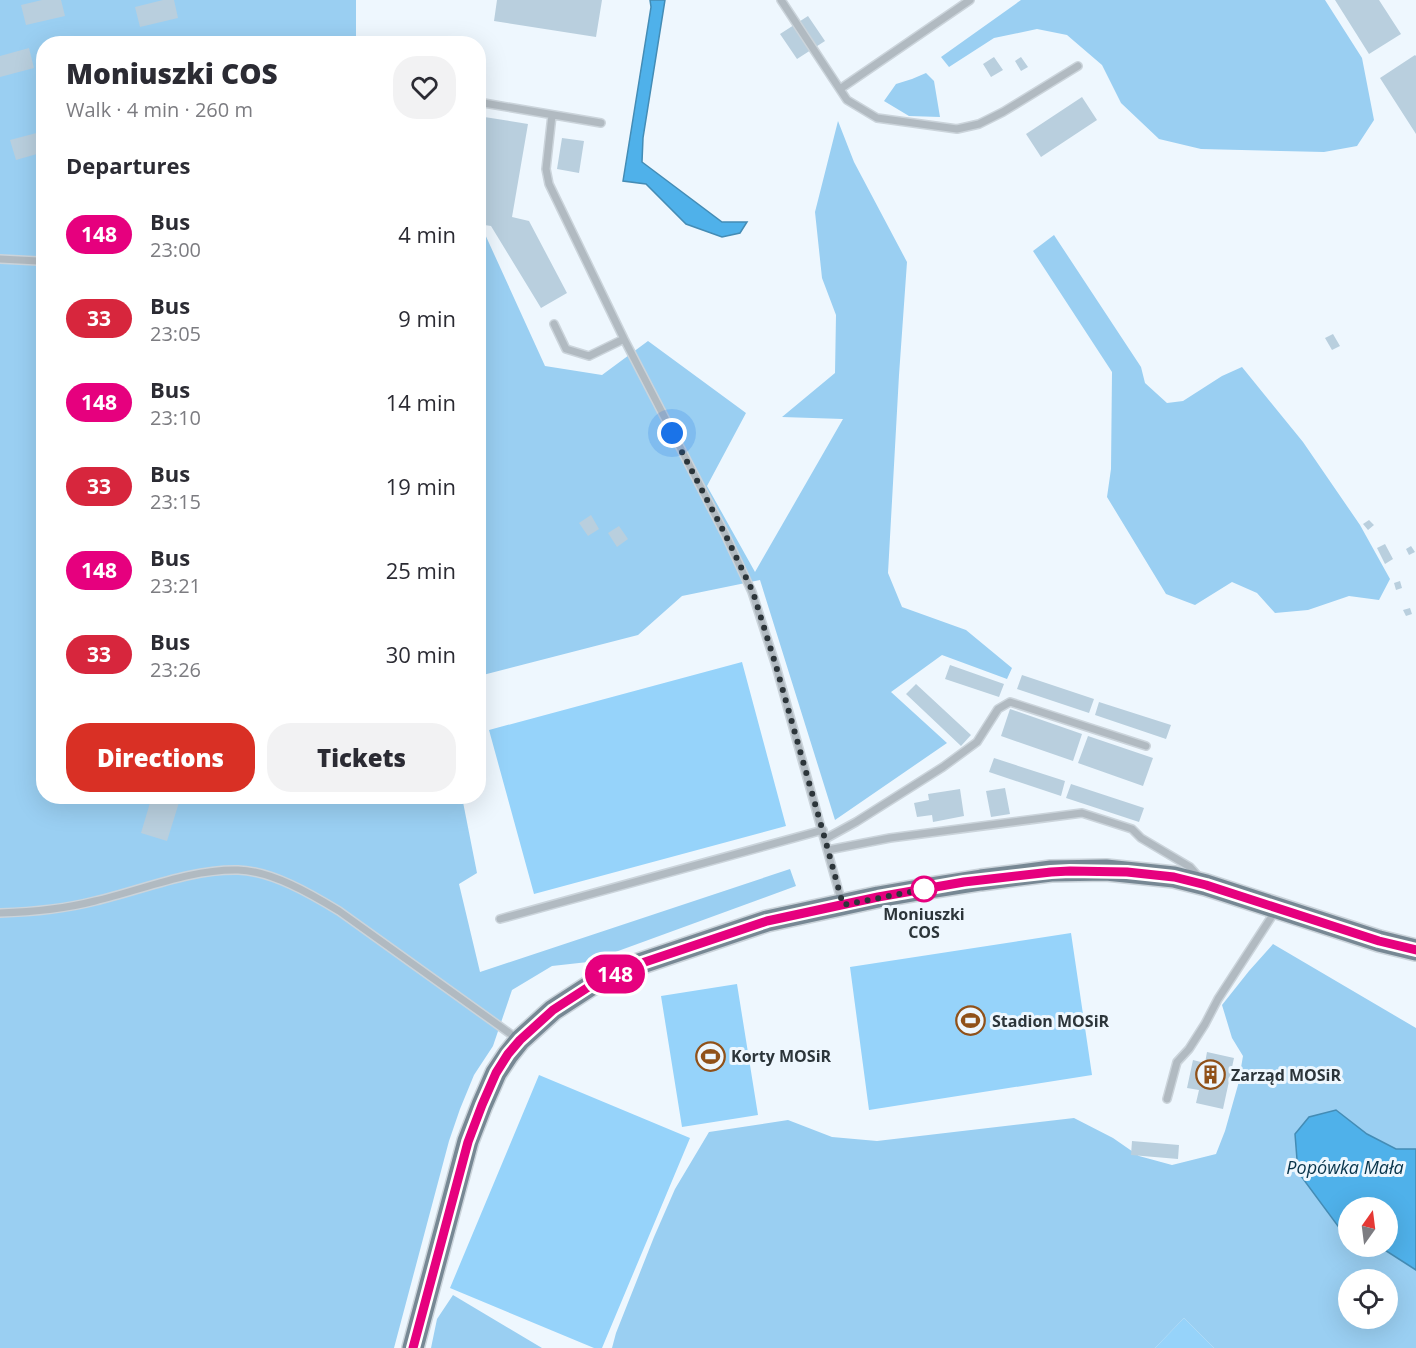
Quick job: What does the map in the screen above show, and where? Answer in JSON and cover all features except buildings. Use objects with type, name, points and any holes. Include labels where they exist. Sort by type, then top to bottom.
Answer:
[{"type":"main road","points":[[413,1348],[468,1142],[496,1073],[520,1040],[553,1010],[590,986],[630,967],[767,921],[878,897],[981,880],[1051,872],[1106,870],[1174,877],[1206,885],[1379,941],[1416,950]]},
{"type":"lane","points":[[781,0],[848,100],[877,118],[957,129],[979,124],[1078,66]]},
{"type":"lane","points":[[840,89],[970,0]]},
{"type":"lane","points":[[486,103],[601,123]]},
{"type":"lane","points":[[552,115],[546,168],[549,184],[624,339],[753,592],[843,905]]},
{"type":"lane","points":[[0,259],[36,261]]},
{"type":"lane","points":[[554,324],[566,348],[589,356],[624,339]]},
{"type":"lane","points":[[825,839],[943,767],[977,742],[998,709],[1010,702],[1146,746]]},
{"type":"lane","points":[[828,849],[890,838],[1082,813],[1132,829],[1141,838],[1190,867],[1206,885]]},
{"type":"lane","points":[[500,919],[823,830]]},
{"type":"lane","points":[[0,913],[49,910],[93,902],[186,876],[239,870],[257,873],[309,893],[339,911],[520,1040]]},
{"type":"lane","points":[[1167,1100],[1177,1062],[1205,1024],[1218,999],[1277,908]]},
{"type":"shaded area","points":[[0,0],[356,0],[356,36],[36,36],[36,804],[463,804],[477,873],[459,884],[480,972],[790,869],[796,886],[588,962],[552,966],[512,990],[493,1046],[474,1075],[449,1141],[394,1348],[0,1348]]},
{"type":"shaded area","points":[[1021,0],[1325,0],[1362,58],[1374,120],[1357,146],[1324,152],[1201,149],[1159,139],[1121,103],[1102,65],[1067,35],[1037,29],[994,38],[949,67],[941,57]]},
{"type":"shaded area","points":[[926,73],[934,81],[940,117],[909,116],[884,101],[896,84]]},
{"type":"shaded area","points":[[838,121],[854,162],[907,262],[888,573],[902,607],[966,630],[1012,668],[1007,679],[942,655],[891,692],[947,743],[835,820],[760,580],[682,596],[638,635],[486,674],[486,236],[545,366],[602,375],[648,341],[746,413],[707,486],[755,572],[843,419],[782,417],[835,373],[836,315],[822,278],[815,212]]},
{"type":"shaded area","points":[[1054,235],[1141,367],[1145,383],[1167,403],[1183,401],[1222,376],[1242,367],[1303,442],[1360,525],[1390,579],[1379,600],[1349,596],[1308,610],[1275,613],[1257,593],[1232,582],[1195,605],[1166,594],[1107,497],[1111,469],[1112,372],[1033,251]]},
{"type":"shaded area","points":[[742,662],[786,826],[534,894],[489,730]]},
{"type":"shaded area","name":"Stadion MOSiR","points":[[1071,933],[1092,1075],[869,1110],[850,967]]},
{"type":"shaded area","points":[[1273,944],[1416,1028],[1416,1149],[1396,1149],[1367,1134],[1336,1110],[1327,1212],[1338,1226],[1338,1257],[1396,1257],[1416,1270],[1416,1348],[1214,1348],[1184,1318],[1155,1348],[612,1348],[654,1237],[675,1189],[709,1132],[788,1120],[832,1137],[877,1141],[1074,1118],[1113,1138],[1139,1156],[1172,1165],[1216,1154],[1225,1131],[1238,1085],[1243,1056],[1232,1038],[1222,1005]]},
{"type":"shaded area","name":"Korty MOSiR","points":[[737,984],[758,1115],[682,1127],[661,996]]},
{"type":"shaded area","points":[[539,1075],[690,1138],[602,1348],[594,1348],[450,1288]]},
{"type":"shaded area","points":[[453,1295],[542,1348],[431,1348],[437,1319]]},
{"type":"shaded area","points":[[1184,1318],[1214,1348],[1155,1348]]},
{"type":"water","points":[[650,0],[665,0],[643,138],[642,162],[722,222],[747,222],[740,233],[722,237],[686,224],[646,184],[623,181],[651,7]]},
{"type":"water","name":"Popówka Mała","points":[[1336,1110],[1367,1134],[1396,1149],[1416,1149],[1416,1270],[1396,1257],[1398,1257],[1398,1197],[1338,1197],[1338,1226],[1298,1172],[1295,1134],[1309,1117]]},
{"type":"bus line","name":"148","points":[[413,1348],[468,1142],[496,1073],[520,1040],[553,1010],[590,986],[630,967],[767,921],[878,897],[964,882],[1051,872],[1106,870],[1174,877],[1206,885],[1379,941],[1416,950]]},
{"type":"place","name":"Moniuszki COS","points":[[924,889]]},
{"type":"place","name":"Stadion MOSiR","points":[[971,1021]]},
{"type":"place","name":"Korty MOSiR","points":[[710,1056]]},
{"type":"place","name":"Zarząd MOSiR","points":[[1210,1075]]},
{"type":"route","points":[[672,433],[753,592],[843,905],[930,888],[924,889]]}]
